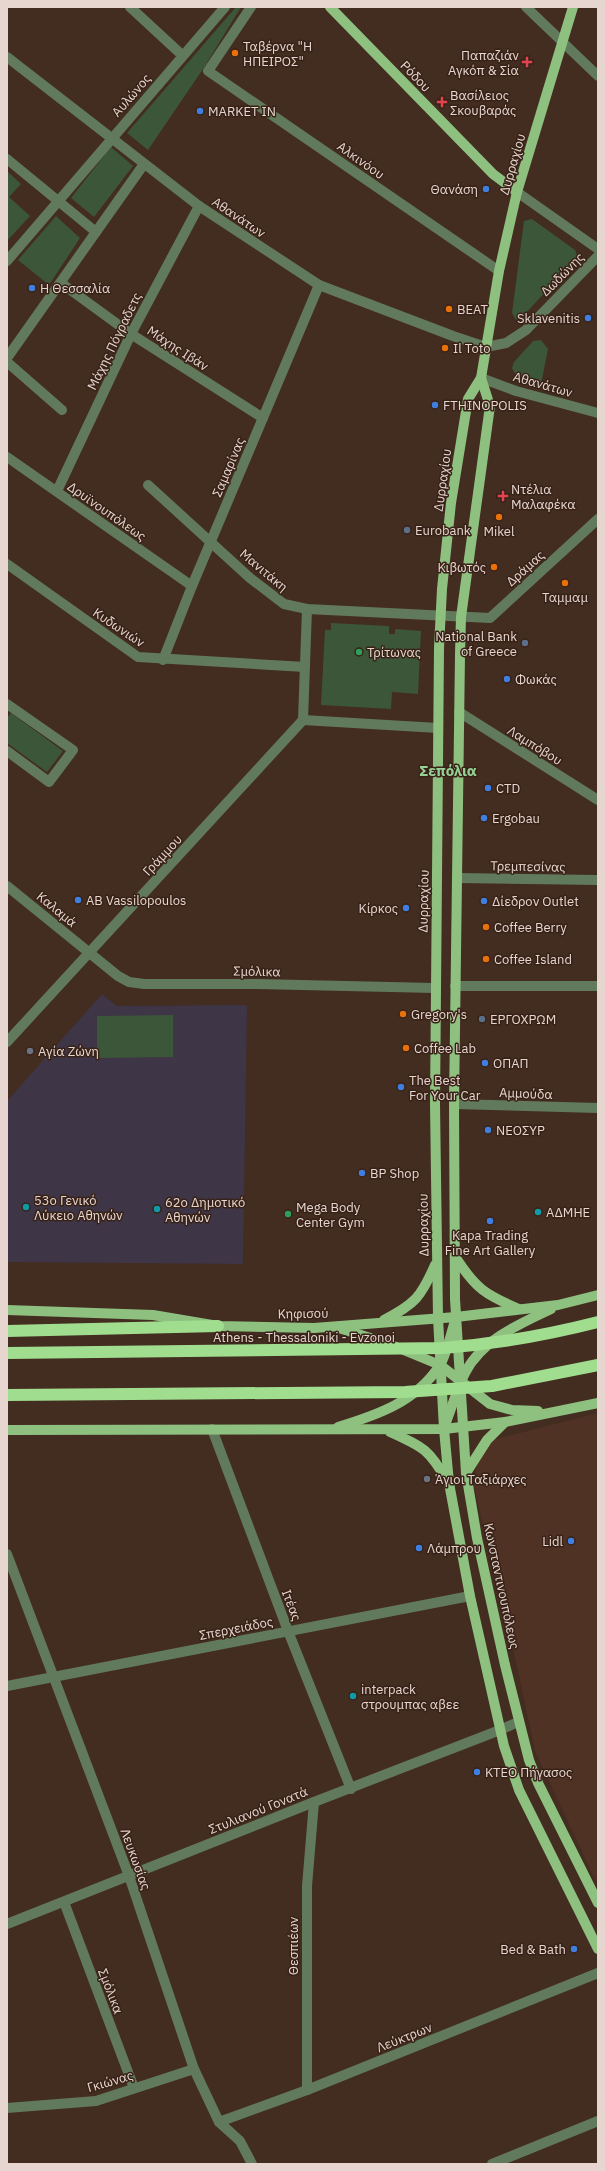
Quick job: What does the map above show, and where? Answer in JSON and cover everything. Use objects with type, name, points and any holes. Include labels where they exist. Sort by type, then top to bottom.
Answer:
[{"type":"highway","name":"Athens - Thessaloniki - Evzonoi","points":[[7,1353],[443,1348],[485,1344],[570,1329],[598,1322]]},
{"type":"highway","points":[[7,1331],[90,1331],[218,1326]]},
{"type":"highway","points":[[7,1395],[405,1392],[492,1386],[598,1365]]},
{"type":"main road","name":"Ρόδου","points":[[330,7],[493,174],[517,192]]},
{"type":"main road","name":"Δυρραχίου","points":[[444,1429],[438,1318],[435,988],[440,617],[451,503],[468,399],[481,378],[499,271],[517,192],[573,7]]},
{"type":"main road","name":"Δυρραχίου","points":[[455,1258],[455,986],[461,617],[490,406],[481,378]]},
{"type":"main road","points":[[455,1258],[473,1283],[481,1290],[519,1309]]},
{"type":"main road","name":"Κωνσταντινουπόλεως","points":[[455,1258],[456,1318],[462,1382],[462,1428],[466,1473],[477,1538],[518,1722],[538,1783],[598,1903]]},
{"type":"main road","points":[[382,1321],[403,1310],[416,1300],[425,1288],[437,1261]]},
{"type":"main road","name":"Κηφισού","points":[[7,1310],[153,1315],[218,1326],[314,1328],[382,1321],[456,1318],[558,1305],[598,1295]]},
{"type":"main road","points":[[558,1305],[514,1326],[499,1337],[473,1361],[462,1382],[444,1429],[449,1483],[470,1596],[500,1730],[519,1790],[598,1949]]},
{"type":"main road","points":[[330,1429],[390,1409],[415,1392],[440,1365],[456,1318]]},
{"type":"main road","points":[[333,1326],[389,1344],[440,1365],[490,1404],[503,1408],[524,1411],[566,1410]]},
{"type":"main road","points":[[7,1430],[444,1429],[505,1422],[598,1403]]},
{"type":"main road","points":[[466,1473],[487,1440],[505,1422]]},
{"type":"main road","points":[[386,1430],[424,1450],[434,1459],[449,1483]]},
{"type":"street","points":[[130,7],[182,55]]},
{"type":"street","name":"Αυλώνος","points":[[7,261],[59,202],[182,55],[225,7]]},
{"type":"street","name":"Αλκινόου","points":[[251,7],[208,71],[499,271]]},
{"type":"street","points":[[526,7],[598,76]]},
{"type":"street","name":"Αθανάτων","points":[[7,57],[199,206],[319,285],[486,347]]},
{"type":"street","points":[[7,159],[96,232]]},
{"type":"street","points":[[7,358],[144,164]]},
{"type":"street","name":"Ρόδου","points":[[517,192],[598,249]]},
{"type":"street","name":"Μάχης Πόγραδετς","points":[[56,491],[131,334],[199,206]]},
{"type":"street","name":"Δωδώνης","points":[[486,347],[506,343],[526,330],[598,256]]},
{"type":"street","name":"Μάχης Ιβάν","points":[[61,283],[131,334],[263,418]]},
{"type":"street","name":"Σαμαρίνας","points":[[163,660],[210,541],[319,285]]},
{"type":"street","points":[[7,362],[62,410]]},
{"type":"street","name":"Αθανάτων","points":[[481,378],[516,391],[598,413]]},
{"type":"street","name":"Δρυϊνουπόλεως","points":[[7,457],[192,586]]},
{"type":"street","name":"Μανιτάκη","points":[[148,485],[250,578],[284,604],[307,609],[461,617]]},
{"type":"street","name":"Δράμας","points":[[461,617],[490,618],[598,519]]},
{"type":"street","name":"Κυδωνιών","points":[[7,564],[138,657],[163,660],[305,667]]},
{"type":"street","points":[[307,609],[303,720],[438,728]]},
{"type":"street","points":[[7,704],[73,750],[49,782],[7,751]]},
{"type":"street","name":"Λαμπόβου","points":[[459,712],[598,800]]},
{"type":"street","name":"Γράμμου","points":[[7,1042],[303,720]]},
{"type":"street","name":"Τρεμπεσίνας","points":[[457,878],[598,880]]},
{"type":"street","name":"Καλαμά","points":[[7,886],[90,952]]},
{"type":"street","name":"Σμόλικα","points":[[90,952],[118,976],[129,982],[144,984],[257,984],[435,988]]},
{"type":"street","points":[[455,986],[598,986]]},
{"type":"street","name":"Αμμούδα","points":[[454,1104],[598,1108]]},
{"type":"street","name":"Ιτέας","points":[[212,1429],[288,1631],[351,1789]]},
{"type":"street","name":"Λευκωσίας","points":[[7,1554],[129,1876],[194,2069],[219,2122],[240,2141],[252,2164]]},
{"type":"street","name":"Σπερχειάδος","points":[[7,1686],[470,1596]]},
{"type":"street","name":"Στυλιανού Γονατά","points":[[7,1924],[518,1722]]},
{"type":"street","name":"Θεσπιέων","points":[[307,2090],[307,1886],[314,1802]]},
{"type":"street","name":"Σμόλικα","points":[[64,1902],[134,2088]]},
{"type":"street","name":"Λεύκτρων","points":[[219,2122],[307,2090],[598,1973]]},
{"type":"street","name":"Γκιώνας","points":[[7,2108],[96,2101],[194,2069]]},
{"type":"street","points":[[492,2164],[598,2121]]},
{"type":"shaded area","points":[[102,994],[117,1006],[247,1005],[243,1264],[7,1262],[7,1101]]},
{"type":"shaded area","points":[[598,1413],[598,1886],[535,1751],[517,1666],[473,1482],[478,1462],[486,1449],[496,1439]]},
{"type":"green space","points":[[236,7],[241,7],[205,66],[148,150],[127,133]]},
{"type":"green space","points":[[111,147],[133,166],[94,217],[71,198]]},
{"type":"green space","points":[[7,171],[21,184],[9,197],[30,216],[7,241]]},
{"type":"green space","points":[[56,216],[80,238],[49,285],[18,260]]},
{"type":"green space","points":[[532,219],[575,250],[578,257],[523,316],[516,320],[512,313],[524,221]]},
{"type":"green space","points":[[541,340],[548,349],[540,389],[520,382],[512,368],[514,362],[533,341]]},
{"type":"green space","points":[[331,623],[389,626],[389,634],[395,634],[395,629],[421,631],[418,694],[392,692],[391,709],[321,705],[325,630],[331,630]]},
{"type":"green space","points":[[11,713],[63,751],[47,772],[7,743],[7,718]]},
{"type":"green space","points":[[173,1015],[173,1057],[97,1058],[97,1016]]},
{"type":"place","name":"Ταβέρνα \"Η ΗΠΕΙΡΟΣ\"","points":[[235,53]]},
{"type":"place","name":"Παπαζιάν Αγκόπ & Σία","points":[[527,62]]},
{"type":"place","name":"Βασίλειος Σκουβαράς","points":[[442,102]]},
{"type":"place","name":"MARKET IN","points":[[200,111]]},
{"type":"place","name":"Θανάση","points":[[486,189]]},
{"type":"place","name":"Η Θεσσαλία","points":[[32,288]]},
{"type":"place","name":"ΒΕΑΤ","points":[[449,309]]},
{"type":"place","name":"Sklavenitis","points":[[588,318]]},
{"type":"place","name":"Il Toto","points":[[445,348]]},
{"type":"place","name":"FTHINOPOLIS","points":[[435,405]]},
{"type":"place","name":"Ντέλια Μαλαφέκα","points":[[503,496]]},
{"type":"place","name":"Mikel","points":[[499,517]]},
{"type":"place","name":"Eurobank","points":[[407,530]]},
{"type":"place","name":"Κιβωτός","points":[[494,567]]},
{"type":"place","name":"Ταμμαμ","points":[[565,583]]},
{"type":"place","name":"National Bank of Greece","points":[[525,643]]},
{"type":"place","name":"Τρίτωνας","points":[[359,652]]},
{"type":"place","name":"Φωκάς","points":[[507,679]]},
{"type":"place","name":"CTD","points":[[488,788]]},
{"type":"place","name":"Ergobau","points":[[484,818]]},
{"type":"place","name":"AB Vassilopoulos","points":[[78,900]]},
{"type":"place","name":"Δίεδρον Outlet","points":[[484,901]]},
{"type":"place","name":"Κίρκος","points":[[406,908]]},
{"type":"place","name":"Coffee Berry","points":[[486,927]]},
{"type":"place","name":"Coffee Island","points":[[486,959]]},
{"type":"place","name":"Gregory's","points":[[403,1014]]},
{"type":"place","name":"ΕΡΓΟΧΡΩΜ","points":[[482,1019]]},
{"type":"place","name":"Coffee Lab","points":[[406,1048]]},
{"type":"place","name":"Αγία Ζώνη","points":[[30,1051]]},
{"type":"place","name":"ΟΠΑΠ","points":[[485,1063]]},
{"type":"place","name":"The Best For Your Car","points":[[401,1087]]},
{"type":"place","name":"ΝΕΟΣΥΡ","points":[[488,1130]]},
{"type":"place","name":"BP Shop","points":[[362,1173]]},
{"type":"place","name":"53ο Γενικό Λύκειο Αθηνών","points":[[26,1207]]},
{"type":"place","name":"62ο Δημοτικό Αθηνών","points":[[157,1209]]},
{"type":"place","name":"ΑΔΜΗΕ","points":[[538,1212]]},
{"type":"place","name":"Mega Body Center Gym","points":[[288,1214]]},
{"type":"place","name":"Kapa Trading Fine Art Gallery","points":[[490,1221]]},
{"type":"place","name":"Άγιοι Ταξιάρχες","points":[[427,1479]]},
{"type":"place","name":"Lidl","points":[[571,1541]]},
{"type":"place","name":"Λάμπρου","points":[[419,1548]]},
{"type":"place","name":"interpack στρουμπας αβεε","points":[[353,1696]]},
{"type":"place","name":"ΚΤΕΟ Πήγασος","points":[[477,1772]]},
{"type":"place","name":"Bed & Bath","points":[[574,1949]]},
{"type":"district","name":"Σεπόλια","points":[[448,771]]}]
